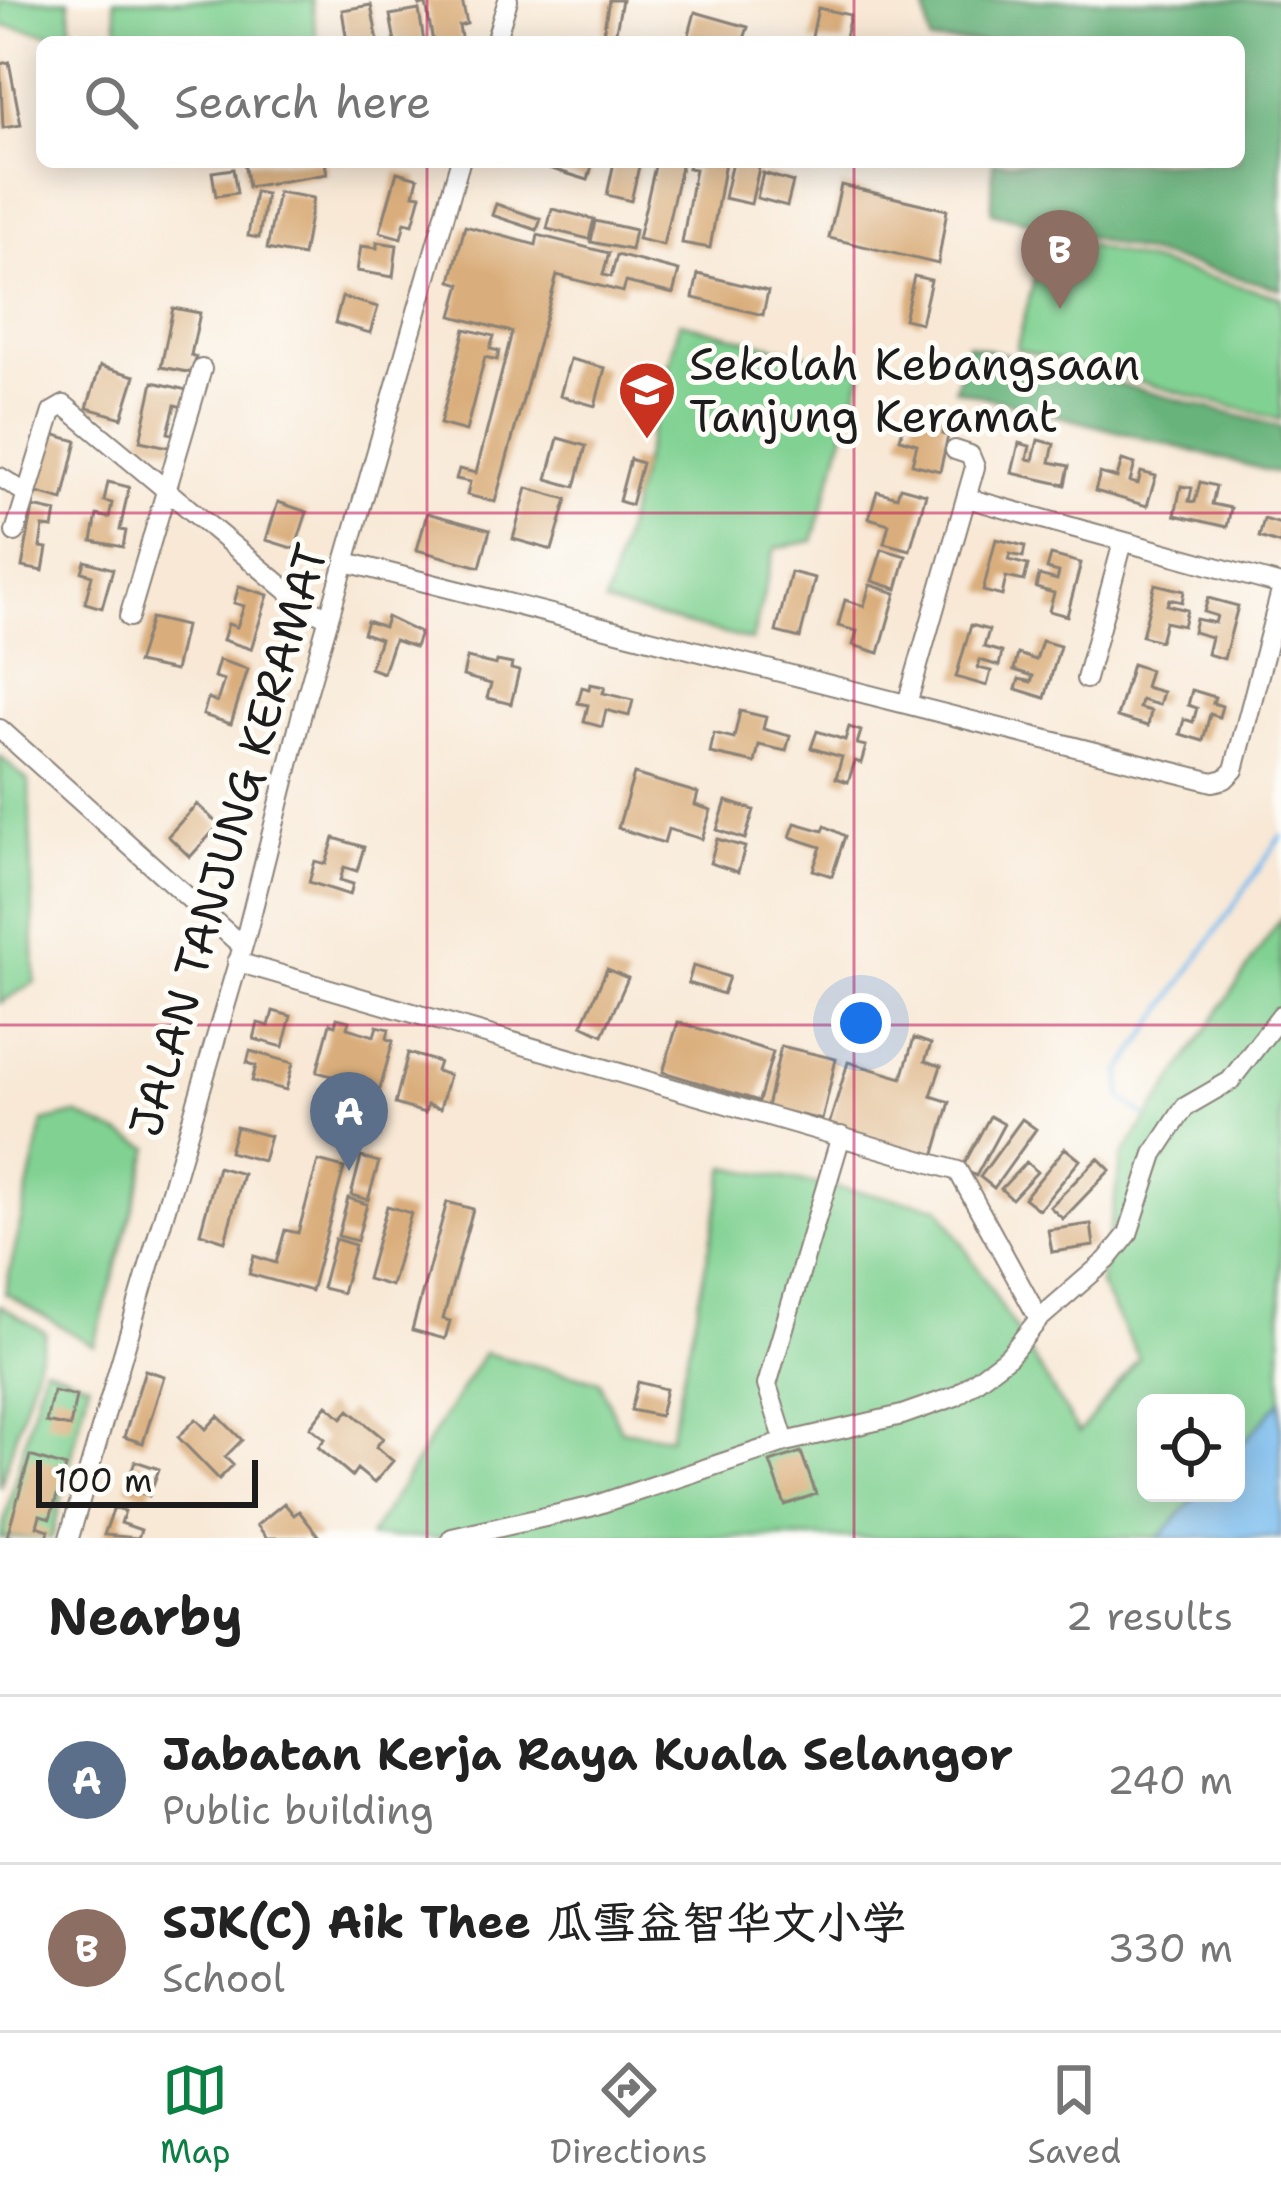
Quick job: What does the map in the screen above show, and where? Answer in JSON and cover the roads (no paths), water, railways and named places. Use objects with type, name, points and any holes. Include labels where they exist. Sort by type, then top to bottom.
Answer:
[{"type":"street","points":[[497,36],[508,0]]},
{"type":"street","name":"JALAN TANJUNG KERAMAT","points":[[70,1538],[240,954],[328,617],[458,168]]},
{"type":"street","points":[[129,617],[202,369]]},
{"type":"street","points":[[15,532],[52,412],[64,405],[307,607],[328,617]]},
{"type":"street","points":[[907,704],[975,462],[955,450]]},
{"type":"street","points":[[0,477],[27,494]]},
{"type":"street","points":[[346,562],[1219,781],[1234,770],[1281,588],[968,498]]},
{"type":"street","points":[[1086,679],[1123,542]]},
{"type":"street","points":[[0,729],[240,954],[958,1171],[1039,1319]]},
{"type":"street","points":[[452,1538],[590,1507],[785,1442],[902,1415],[956,1396],[1009,1356],[1039,1319],[1107,1260],[1128,1234],[1154,1154],[1185,1107],[1230,1081],[1281,1015]]},
{"type":"street","points":[[785,1442],[767,1385],[841,1136]]},
{"type":"water","points":[[1281,1400],[1281,1538],[1159,1538],[1191,1502],[1245,1502],[1245,1441]]},
{"type":"waterway","points":[[1145,1116],[1121,1097],[1121,1072],[1281,836]]},
{"type":"place","name":"SJK(C) Aik Thee 瓜雪益智华文小学","points":[[1060,309]]},
{"type":"place","name":"Sekolah Kebangsaan Tanjung Keramat","points":[[647,441]]},
{"type":"place","name":"Jabatan Kerja Raya Kuala Selangor","points":[[349,1171]]}]
